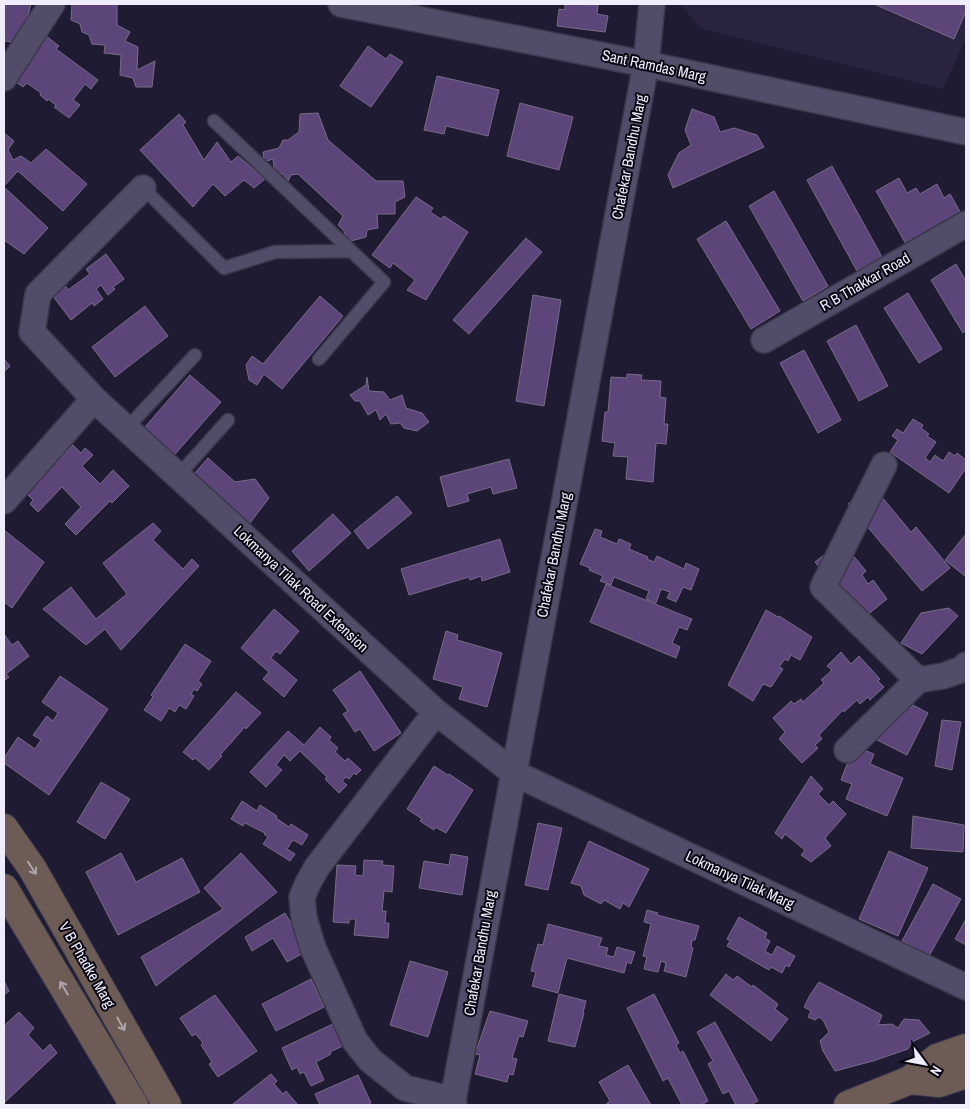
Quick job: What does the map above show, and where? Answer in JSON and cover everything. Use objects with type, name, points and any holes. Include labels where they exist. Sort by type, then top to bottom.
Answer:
[{"type":"street","points":[[4,78],[52,4]]},
{"type":"street","name":"Sant Ramdas Marg","points":[[341,4],[646,64],[966,132]]},
{"type":"street","name":"Chafekar Bandhu Marg","points":[[454,1103],[646,64],[652,4]]},
{"type":"street","name":"Lokmanya Tilak Road Extension","points":[[143,188],[38,294],[32,332],[94,399],[126,429],[436,712],[514,773]]},
{"type":"street","name":"R B Thakkar Road","points":[[764,340],[966,224]]},
{"type":"street","points":[[4,500],[94,399]]},
{"type":"street","points":[[884,465],[823,587],[918,680]]},
{"type":"street","points":[[847,750],[918,680],[943,676],[963,669],[966,665]]},
{"type":"street","points":[[436,712],[317,867],[302,897],[304,918],[313,948],[355,1041],[370,1060],[406,1088],[454,1103]]},
{"type":"street","name":"Lokmanya Tilak Marg","points":[[514,773],[966,987]]},
{"type":"street","name":"V B Phadke Marg","points":[[4,828],[32,868],[167,1105]]},
{"type":"street","name":"V B Phadke Marg","points":[[4,888],[134,1105]]},
{"type":"street","points":[[848,1105],[910,1080],[937,1058],[966,1048]]},
{"type":"street","points":[[910,1080],[939,1083],[966,1074]]},
{"type":"lane","points":[[214,121],[384,282],[319,359]]},
{"type":"lane","points":[[143,188],[224,268],[275,252],[351,251]]},
{"type":"lane","points":[[126,429],[194,355]]},
{"type":"lane","points":[[178,476],[228,420]]},
{"type":"shaded area","points":[[679,4],[966,4],[966,38],[943,89],[702,29]]},
{"type":"building","points":[[4,4],[31,4],[21,43],[4,41]]},
{"type":"building","points":[[72,4],[117,4],[117,25],[130,32],[125,41],[138,47],[137,70],[155,61],[152,87],[136,87],[133,78],[120,75],[121,55],[104,53],[105,45],[92,44],[89,35],[82,32],[80,24],[71,20]]},
{"type":"building","points":[[565,4],[598,5],[597,14],[608,16],[605,32],[557,26],[559,9],[565,10]]},
{"type":"building","points":[[874,4],[966,4],[966,11],[954,39]]},
{"type":"building","points":[[46,36],[59,46],[56,49],[98,80],[91,89],[85,84],[73,100],[80,105],[69,118],[54,107],[56,105],[48,99],[47,101],[40,95],[41,93],[27,83],[23,87],[13,80]]},
{"type":"building","points":[[368,46],[386,59],[390,54],[403,62],[371,107],[340,86]]},
{"type":"building","points":[[437,76],[499,90],[488,136],[446,126],[444,134],[424,130]]},
{"type":"building","points":[[520,103],[573,117],[559,170],[507,156]]},
{"type":"building","points":[[692,109],[714,117],[720,132],[734,128],[757,135],[764,147],[673,188],[668,175],[679,153],[691,145],[685,130]]},
{"type":"building","points":[[318,113],[328,140],[376,181],[403,181],[405,197],[395,202],[395,214],[377,214],[378,228],[367,230],[366,237],[347,242],[344,231],[338,225],[343,216],[298,174],[291,175],[288,181],[283,174],[275,174],[273,159],[264,162],[263,152],[279,148],[283,140],[288,140],[299,132],[300,114]]},
{"type":"building","points":[[179,114],[186,122],[183,125],[204,160],[217,142],[231,162],[238,156],[265,179],[254,188],[244,180],[225,196],[213,184],[193,207],[140,150]]},
{"type":"building","points":[[4,133],[14,141],[8,150],[13,160],[21,156],[31,163],[46,149],[87,184],[63,211],[18,171],[4,186]]},
{"type":"building","points":[[832,166],[882,257],[857,271],[807,180]]},
{"type":"building","points":[[899,178],[907,193],[916,188],[920,194],[937,184],[944,198],[950,194],[962,215],[907,246],[876,191]]},
{"type":"building","points":[[4,187],[48,228],[24,254],[4,240]]},
{"type":"building","points":[[774,191],[828,286],[803,301],[749,206]]},
{"type":"building","points":[[416,197],[433,208],[430,212],[441,219],[444,216],[468,232],[426,300],[407,290],[415,280],[393,263],[390,268],[372,255]]},
{"type":"building","points":[[726,221],[780,311],[751,329],[697,239]]},
{"type":"building","points":[[526,238],[542,252],[469,334],[453,320]]},
{"type":"building","points":[[106,254],[124,279],[113,287],[115,289],[108,295],[101,285],[96,289],[103,299],[94,306],[92,303],[71,320],[52,295],[65,285],[68,290],[90,274],[86,269]]},
{"type":"building","points":[[956,264],[966,281],[966,330],[963,333],[931,280]]},
{"type":"building","points":[[908,293],[942,349],[919,363],[884,308]]},
{"type":"building","points":[[533,295],[561,300],[544,406],[516,401]]},
{"type":"building","points":[[320,296],[343,316],[282,389],[264,374],[257,385],[249,380],[246,365],[252,356],[263,364]]},
{"type":"building","points":[[145,306],[168,336],[115,377],[92,347]]},
{"type":"building","points":[[856,325],[888,386],[859,401],[827,341]]},
{"type":"building","points":[[804,350],[841,420],[818,433],[780,363]]},
{"type":"building","points":[[4,359],[10,366],[4,372]]},
{"type":"building","points":[[627,374],[642,375],[641,380],[661,381],[660,397],[666,398],[664,424],[668,424],[666,444],[656,443],[653,482],[626,479],[628,457],[613,456],[615,443],[602,441],[605,412],[608,412],[611,377],[627,378]]},
{"type":"building","points":[[190,375],[221,402],[169,461],[139,434]]},
{"type":"building","points":[[367,377],[369,391],[384,392],[390,400],[402,395],[406,408],[422,413],[429,422],[417,431],[404,428],[400,423],[391,424],[386,414],[380,420],[376,410],[368,415],[360,401],[355,401],[350,395],[366,385]]},
{"type":"building","points":[[913,419],[923,425],[921,428],[929,434],[927,436],[936,442],[925,458],[930,462],[935,455],[943,461],[949,452],[955,456],[957,453],[966,460],[966,468],[949,493],[890,452],[898,440],[892,436],[897,429],[903,433]]},
{"type":"building","points":[[73,445],[81,453],[85,448],[93,455],[82,466],[100,484],[113,470],[129,486],[112,503],[110,501],[76,535],[65,524],[81,507],[62,487],[38,512],[30,504],[33,500],[26,493]]},
{"type":"building","points":[[208,458],[235,482],[255,479],[269,498],[250,523],[188,481]]},
{"type":"building","points":[[509,459],[517,488],[493,494],[491,487],[467,494],[469,501],[448,507],[440,477]]},
{"type":"building","points":[[873,482],[881,496],[911,532],[916,527],[950,568],[922,591],[848,504]]},
{"type":"building","points":[[397,496],[412,513],[368,549],[354,531]]},
{"type":"building","points":[[333,514],[351,533],[309,571],[292,551]]},
{"type":"building","points":[[153,523],[161,531],[153,540],[183,569],[192,559],[199,566],[121,650],[105,629],[86,645],[43,609],[71,587],[96,619],[127,594],[103,563]]},
{"type":"building","points":[[595,529],[602,531],[600,537],[617,544],[619,539],[631,544],[629,549],[648,557],[647,559],[654,562],[657,556],[684,569],[686,563],[699,569],[691,590],[683,587],[676,602],[667,598],[670,592],[661,589],[656,603],[646,599],[649,591],[614,577],[611,585],[600,581],[603,576],[580,564]]},
{"type":"building","points":[[4,530],[44,562],[12,608],[4,602]]},
{"type":"building","points":[[966,534],[966,577],[945,560]]},
{"type":"building","points":[[500,539],[510,572],[482,581],[481,576],[470,580],[469,577],[409,595],[401,569]]},
{"type":"building","points":[[838,544],[851,553],[866,571],[862,575],[868,584],[873,580],[887,599],[861,620],[815,562]]},
{"type":"building","points":[[606,584],[692,619],[687,630],[679,627],[672,643],[680,647],[676,658],[590,622]]},
{"type":"building","points":[[949,608],[958,616],[922,654],[901,643],[921,613]]},
{"type":"building","points":[[274,609],[299,631],[280,654],[276,651],[271,658],[297,680],[284,697],[263,679],[269,672],[241,648]]},
{"type":"building","points":[[766,610],[812,637],[800,660],[791,655],[788,661],[785,659],[779,667],[783,669],[771,687],[763,684],[753,701],[728,685]]},
{"type":"building","points":[[446,631],[458,635],[457,640],[502,653],[487,707],[459,699],[463,687],[433,679]]},
{"type":"building","points":[[4,634],[12,645],[18,641],[29,656],[6,674],[9,677],[4,681]]},
{"type":"building","points":[[185,644],[211,661],[198,681],[202,684],[197,691],[194,689],[191,694],[194,696],[186,709],[179,705],[175,712],[169,708],[161,721],[144,710],[153,697],[151,695]]},
{"type":"building","points":[[841,652],[851,664],[859,656],[880,679],[878,681],[884,687],[870,700],[868,697],[860,704],[857,700],[844,712],[843,710],[819,735],[822,739],[815,745],[818,748],[802,763],[779,739],[785,732],[773,718],[791,701],[794,704],[801,699],[803,702],[824,683],[821,680],[832,670],[827,666]]},
{"type":"building","points":[[360,671],[401,733],[374,751],[360,729],[355,732],[343,714],[348,711],[333,690]]},
{"type":"building","points":[[60,676],[108,709],[49,795],[4,763],[4,758],[18,737],[35,749],[41,740],[33,735],[47,716],[53,721],[58,713],[42,702]]},
{"type":"building","points":[[236,692],[261,713],[246,729],[245,727],[209,770],[195,758],[193,760],[183,752]]},
{"type":"building","points":[[902,704],[911,708],[913,705],[928,713],[907,755],[873,738]]},
{"type":"building","points":[[942,720],[961,722],[952,770],[935,766]]},
{"type":"building","points":[[320,727],[331,737],[329,740],[338,748],[335,752],[345,761],[348,758],[361,770],[356,775],[354,773],[349,779],[346,777],[342,781],[347,785],[339,793],[325,779],[327,777],[300,751],[290,761],[284,755],[276,765],[282,770],[266,787],[250,772],[288,731],[304,745]]},
{"type":"building","points":[[854,746],[874,754],[870,764],[903,778],[887,816],[846,799],[852,784],[841,780]]},
{"type":"building","points":[[434,766],[473,790],[446,833],[435,827],[434,830],[407,809]]},
{"type":"building","points":[[811,776],[823,789],[818,794],[829,805],[833,801],[846,814],[825,838],[831,846],[811,862],[801,855],[805,850],[785,834],[782,839],[775,833]]},
{"type":"building","points":[[101,782],[130,799],[105,839],[77,822]]},
{"type":"building","points":[[242,801],[257,811],[260,805],[277,816],[276,818],[289,827],[291,824],[308,835],[302,845],[293,840],[287,849],[295,854],[290,861],[263,844],[268,837],[265,833],[245,823],[243,826],[231,819]]},
{"type":"building","points":[[913,816],[964,825],[963,852],[911,848]]},
{"type":"building","points":[[538,823],[562,828],[548,890],[525,885]]},
{"type":"building","points":[[589,841],[649,869],[629,907],[623,903],[620,909],[604,900],[601,904],[584,895],[581,886],[571,883]]},
{"type":"building","points":[[889,851],[928,868],[898,936],[859,919]]},
{"type":"building","points":[[121,853],[136,882],[182,858],[200,892],[118,935],[86,872]]},
{"type":"building","points":[[241,853],[277,892],[156,986],[141,957],[223,909],[204,888]]},
{"type":"building","points":[[451,854],[468,857],[462,895],[419,888],[424,861],[449,865]]},
{"type":"building","points":[[364,860],[383,861],[382,865],[394,866],[392,892],[384,891],[382,911],[386,911],[385,923],[389,923],[388,938],[354,935],[356,919],[349,919],[349,923],[333,922],[337,865],[356,866],[355,875],[363,876]]},
{"type":"building","points":[[933,884],[961,899],[929,956],[902,941]]},
{"type":"building","points":[[647,910],[658,913],[657,915],[699,926],[695,940],[692,940],[691,947],[693,948],[686,977],[664,971],[666,963],[661,961],[658,972],[644,969],[647,957],[643,956],[651,924],[644,922]]},
{"type":"building","points":[[285,913],[307,951],[287,962],[273,938],[252,951],[245,937]]},
{"type":"building","points":[[739,917],[767,933],[765,938],[770,941],[765,951],[772,955],[777,946],[795,956],[789,967],[786,965],[782,973],[771,967],[769,970],[727,946],[730,941],[727,939]]},
{"type":"building","points":[[966,919],[966,945],[955,939]]},
{"type":"building","points":[[548,924],[602,938],[599,946],[608,948],[606,955],[614,957],[617,947],[635,952],[631,964],[627,962],[624,973],[567,958],[558,993],[532,986],[536,972],[531,971],[538,944],[543,945]]},
{"type":"building","points":[[410,961],[448,972],[428,1037],[390,1025]]},
{"type":"building","points":[[726,974],[733,980],[737,976],[752,987],[753,985],[778,1004],[775,1009],[788,1019],[771,1041],[710,995]]},
{"type":"building","points":[[311,979],[324,1007],[276,1031],[262,1004]]},
{"type":"building","points":[[4,981],[9,991],[4,995]]},
{"type":"building","points":[[819,982],[882,1015],[878,1025],[892,1024],[898,1028],[904,1019],[919,1020],[930,1033],[912,1042],[908,1049],[835,1071],[823,1051],[820,1041],[829,1032],[823,1020],[819,1017],[815,1020],[808,1017],[811,1011],[804,1007]]},
{"type":"building","points":[[559,994],[586,1001],[575,1047],[548,1041]]},
{"type":"building","points":[[654,994],[679,1043],[676,1045],[680,1053],[683,1051],[708,1101],[701,1105],[682,1105],[668,1078],[663,1081],[627,1008]]},
{"type":"building","points":[[215,995],[257,1051],[218,1077],[209,1064],[212,1062],[201,1045],[203,1043],[196,1034],[192,1036],[180,1018]]},
{"type":"building","points":[[490,1011],[528,1021],[523,1037],[519,1036],[512,1058],[517,1059],[513,1075],[509,1074],[507,1082],[475,1074],[480,1055],[475,1054]]},
{"type":"building","points":[[19,1012],[34,1028],[28,1035],[43,1051],[50,1044],[57,1053],[4,1103],[4,1024]]},
{"type":"building","points":[[715,1022],[758,1101],[750,1105],[736,1105],[729,1091],[723,1094],[708,1064],[713,1061],[697,1032]]},
{"type":"building","points":[[335,1023],[345,1045],[330,1052],[331,1054],[316,1062],[324,1080],[311,1086],[304,1072],[300,1074],[297,1067],[292,1070],[282,1048]]},
{"type":"building","points":[[628,1065],[651,1105],[605,1105],[610,1101],[599,1082]]},
{"type":"building","points":[[271,1074],[277,1081],[274,1084],[283,1094],[286,1091],[298,1105],[233,1104]]},
{"type":"building","points":[[358,1075],[371,1103],[368,1105],[320,1105],[315,1094]]}]
